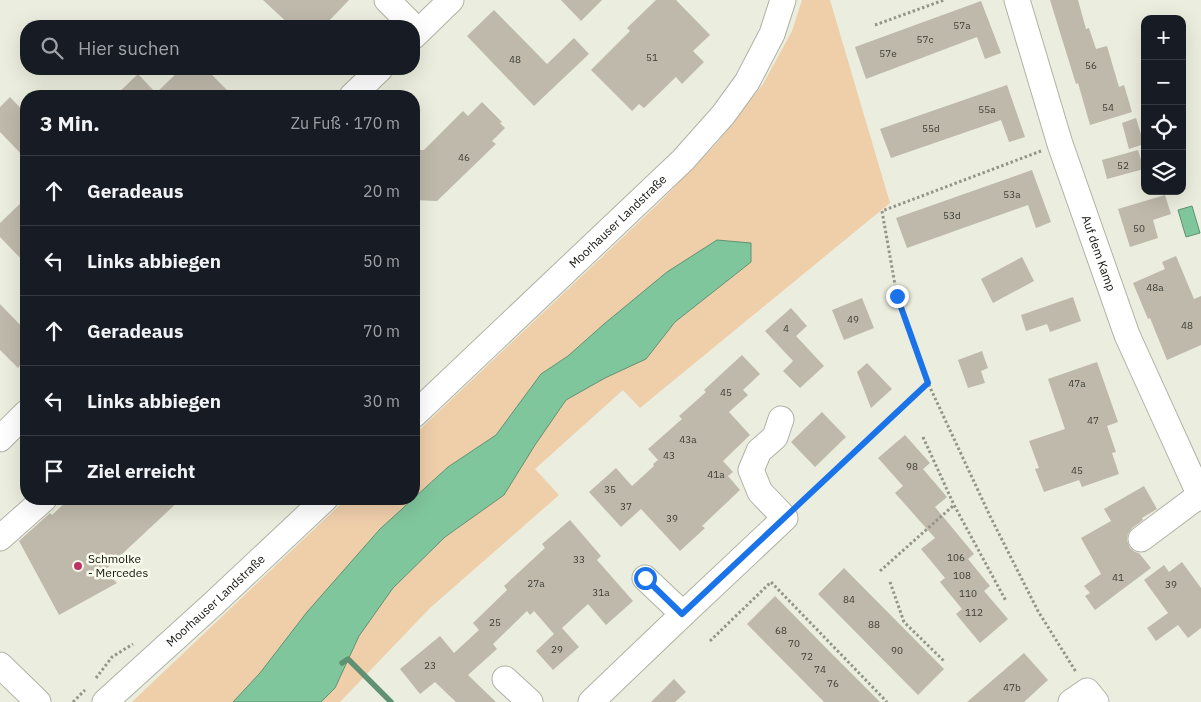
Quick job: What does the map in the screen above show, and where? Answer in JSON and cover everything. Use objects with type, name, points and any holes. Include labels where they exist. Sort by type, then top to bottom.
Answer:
[{"type":"street","points":[[387,0],[406,20]]},
{"type":"street","points":[[420,26],[451,0]]},
{"type":"street","name":"Moorhauser Landstraße","points":[[420,409],[683,160],[712,128],[746,82],[772,34],[783,0]]},
{"type":"street","name":"Auf dem Kamp","points":[[1017,0],[1060,144],[1127,335],[1200,497]]},
{"type":"street","points":[[358,90],[374,75]]},
{"type":"street","points":[[0,439],[20,419]]},
{"type":"street","points":[[591,702],[785,518],[760,492],[751,470],[759,451],[775,437],[781,419]]},
{"type":"street","points":[[1141,539],[1200,497]]},
{"type":"street","points":[[0,538],[37,505]]},
{"type":"street","name":"Moorhauser Landstraße","points":[[105,702],[319,505]]},
{"type":"street","points":[[645,578],[682,614]]},
{"type":"street","points":[[0,665],[38,702]]},
{"type":"street","points":[[505,679],[530,702]]},
{"type":"path","points":[[875,25],[944,0]]},
{"type":"path","points":[[1060,144],[882,211],[897,296],[928,383],[990,516],[1085,698]]},
{"type":"path","points":[[785,518],[928,383]]},
{"type":"path","points":[[923,437],[954,505],[1006,601]]},
{"type":"path","points":[[880,572],[954,505]]},
{"type":"path","points":[[710,641],[772,582],[887,702]]},
{"type":"path","points":[[890,582],[904,622],[944,661]]},
{"type":"shaded area","points":[[802,0],[830,0],[890,203],[640,408],[623,390],[535,469],[559,495],[430,608],[340,702],[321,702],[335,688],[359,636],[393,588],[445,537],[504,495],[566,400],[605,378],[646,359],[675,322],[751,262],[667,272],[568,356],[541,374],[496,435],[448,467],[420,493],[420,429],[658,204],[717,143],[763,84],[792,31]]},
{"type":"shaded area","points":[[1192,206],[1200,233],[1186,237],[1178,210]]},
{"type":"shaded area","points":[[717,240],[751,243],[751,262],[675,322],[646,359],[605,378],[566,400],[504,495],[445,537],[393,588],[359,636],[335,688],[321,702],[233,702],[260,673],[307,612],[380,529],[406,505],[420,505],[420,493],[448,467],[496,435],[541,374],[568,356],[667,272]]},
{"type":"shaded area","points":[[340,505],[406,505],[380,529],[260,673],[233,702],[132,702]]},
{"type":"building","points":[[263,0],[349,0],[330,20],[285,20]]},
{"type":"building","points":[[561,0],[602,0],[581,21]]},
{"type":"building","points":[[656,0],[676,0],[710,35],[693,51],[704,62],[682,84],[676,77],[644,108],[639,104],[632,111],[591,70],[630,31],[627,28]]},
{"type":"building","points":[[1050,0],[1078,0],[1086,29],[1089,28],[1096,49],[1107,46],[1119,87],[1124,85],[1132,112],[1090,125]]},
{"type":"building","points":[[981,1],[1001,53],[985,59],[977,37],[866,79],[855,47]]},
{"type":"building","points":[[494,10],[547,64],[574,38],[589,54],[534,106],[467,36]]},
{"type":"building","points":[[137,75],[153,90],[121,90]]},
{"type":"building","points":[[175,75],[212,75],[227,90],[159,90]]},
{"type":"building","points":[[1007,85],[1025,137],[1009,142],[1001,120],[891,158],[880,129]]},
{"type":"building","points":[[10,97],[20,108],[20,153],[0,132],[0,107]]},
{"type":"building","points":[[482,102],[502,122],[500,123],[505,128],[492,141],[496,144],[437,201],[420,200],[420,150],[424,150],[463,111],[468,116]]},
{"type":"building","points":[[1136,118],[1141,134],[1141,145],[1129,149],[1122,123]]},
{"type":"building","points":[[1138,150],[1141,160],[1141,170],[1107,179],[1102,160]]},
{"type":"building","points":[[1032,170],[1051,222],[1036,228],[1028,205],[907,248],[896,218]]},
{"type":"building","points":[[1165,195],[1171,214],[1153,220],[1158,238],[1130,247],[1118,209]]},
{"type":"building","points":[[20,204],[20,258],[0,237],[0,223]]},
{"type":"building","points":[[1176,256],[1194,299],[1201,296],[1201,345],[1167,360],[1133,283],[1165,269],[1162,262]]},
{"type":"building","points":[[1022,257],[1034,281],[993,303],[981,279]]},
{"type":"building","points":[[1073,297],[1081,321],[1050,332],[1047,324],[1026,331],[1021,315]]},
{"type":"building","points":[[862,298],[874,328],[844,340],[832,310]]},
{"type":"building","points":[[0,304],[20,325],[20,366],[18,368],[0,350]]},
{"type":"building","points":[[791,308],[807,326],[796,336],[824,366],[800,388],[783,371],[793,361],[765,331]]},
{"type":"building","points":[[982,351],[988,368],[981,371],[985,383],[968,388],[958,360]]},
{"type":"building","points":[[742,355],[760,374],[743,390],[748,395],[729,412],[750,435],[723,461],[733,472],[728,476],[740,490],[702,526],[705,528],[680,551],[641,509],[621,527],[589,492],[616,468],[632,486],[658,460],[648,449],[682,419],[679,416],[706,392],[704,390]]},
{"type":"building","points":[[1097,362],[1118,422],[1107,426],[1116,452],[1112,453],[1119,474],[1082,487],[1079,480],[1044,492],[1035,469],[1039,468],[1029,441],[1065,429],[1048,379]]},
{"type":"building","points":[[867,363],[892,389],[871,408],[857,372]]},
{"type":"building","points":[[822,412],[846,437],[815,467],[791,442]]},
{"type":"building","points":[[905,435],[930,463],[923,469],[947,497],[935,507],[974,554],[968,559],[990,586],[984,591],[1008,619],[980,643],[956,614],[962,609],[940,582],[945,578],[921,549],[935,538],[895,493],[903,486],[878,458]]},
{"type":"building","points":[[1144,486],[1157,509],[1142,518],[1143,520],[1132,528],[1127,540],[1130,548],[1139,553],[1151,568],[1095,610],[1085,596],[1090,593],[1084,586],[1101,574],[1081,538],[1111,521],[1104,509]]},
{"type":"building","points":[[63,505],[175,505],[105,570],[117,583],[59,615],[19,541],[50,513],[52,515]]},
{"type":"building","points":[[570,520],[601,556],[597,560],[633,601],[606,625],[588,604],[562,628],[579,647],[553,670],[536,651],[554,634],[534,611],[530,615],[527,611],[493,644],[497,649],[468,675],[496,702],[456,702],[435,682],[420,694],[400,669],[440,636],[454,653],[479,630],[473,623],[507,590],[504,586],[545,548],[542,544]]},
{"type":"building","points":[[1182,562],[1201,588],[1201,628],[1188,638],[1178,625],[1156,641],[1147,628],[1168,613],[1144,580],[1164,565],[1169,572]]},
{"type":"building","points":[[844,568],[944,669],[918,695],[818,594]]},
{"type":"building","points":[[775,596],[880,702],[824,702],[747,624]]},
{"type":"building","points":[[1024,653],[1048,680],[1024,702],[967,702]]},
{"type":"building","points":[[674,679],[686,692],[675,702],[651,702]]},
{"type":"waterway","points":[[342,663],[348,659],[391,702]]},
{"type":"place","name":"Schmolke - Mercedes","points":[[78,566]]},
{"type":"route","points":[[645,578],[682,614],[928,383],[897,296]]}]
